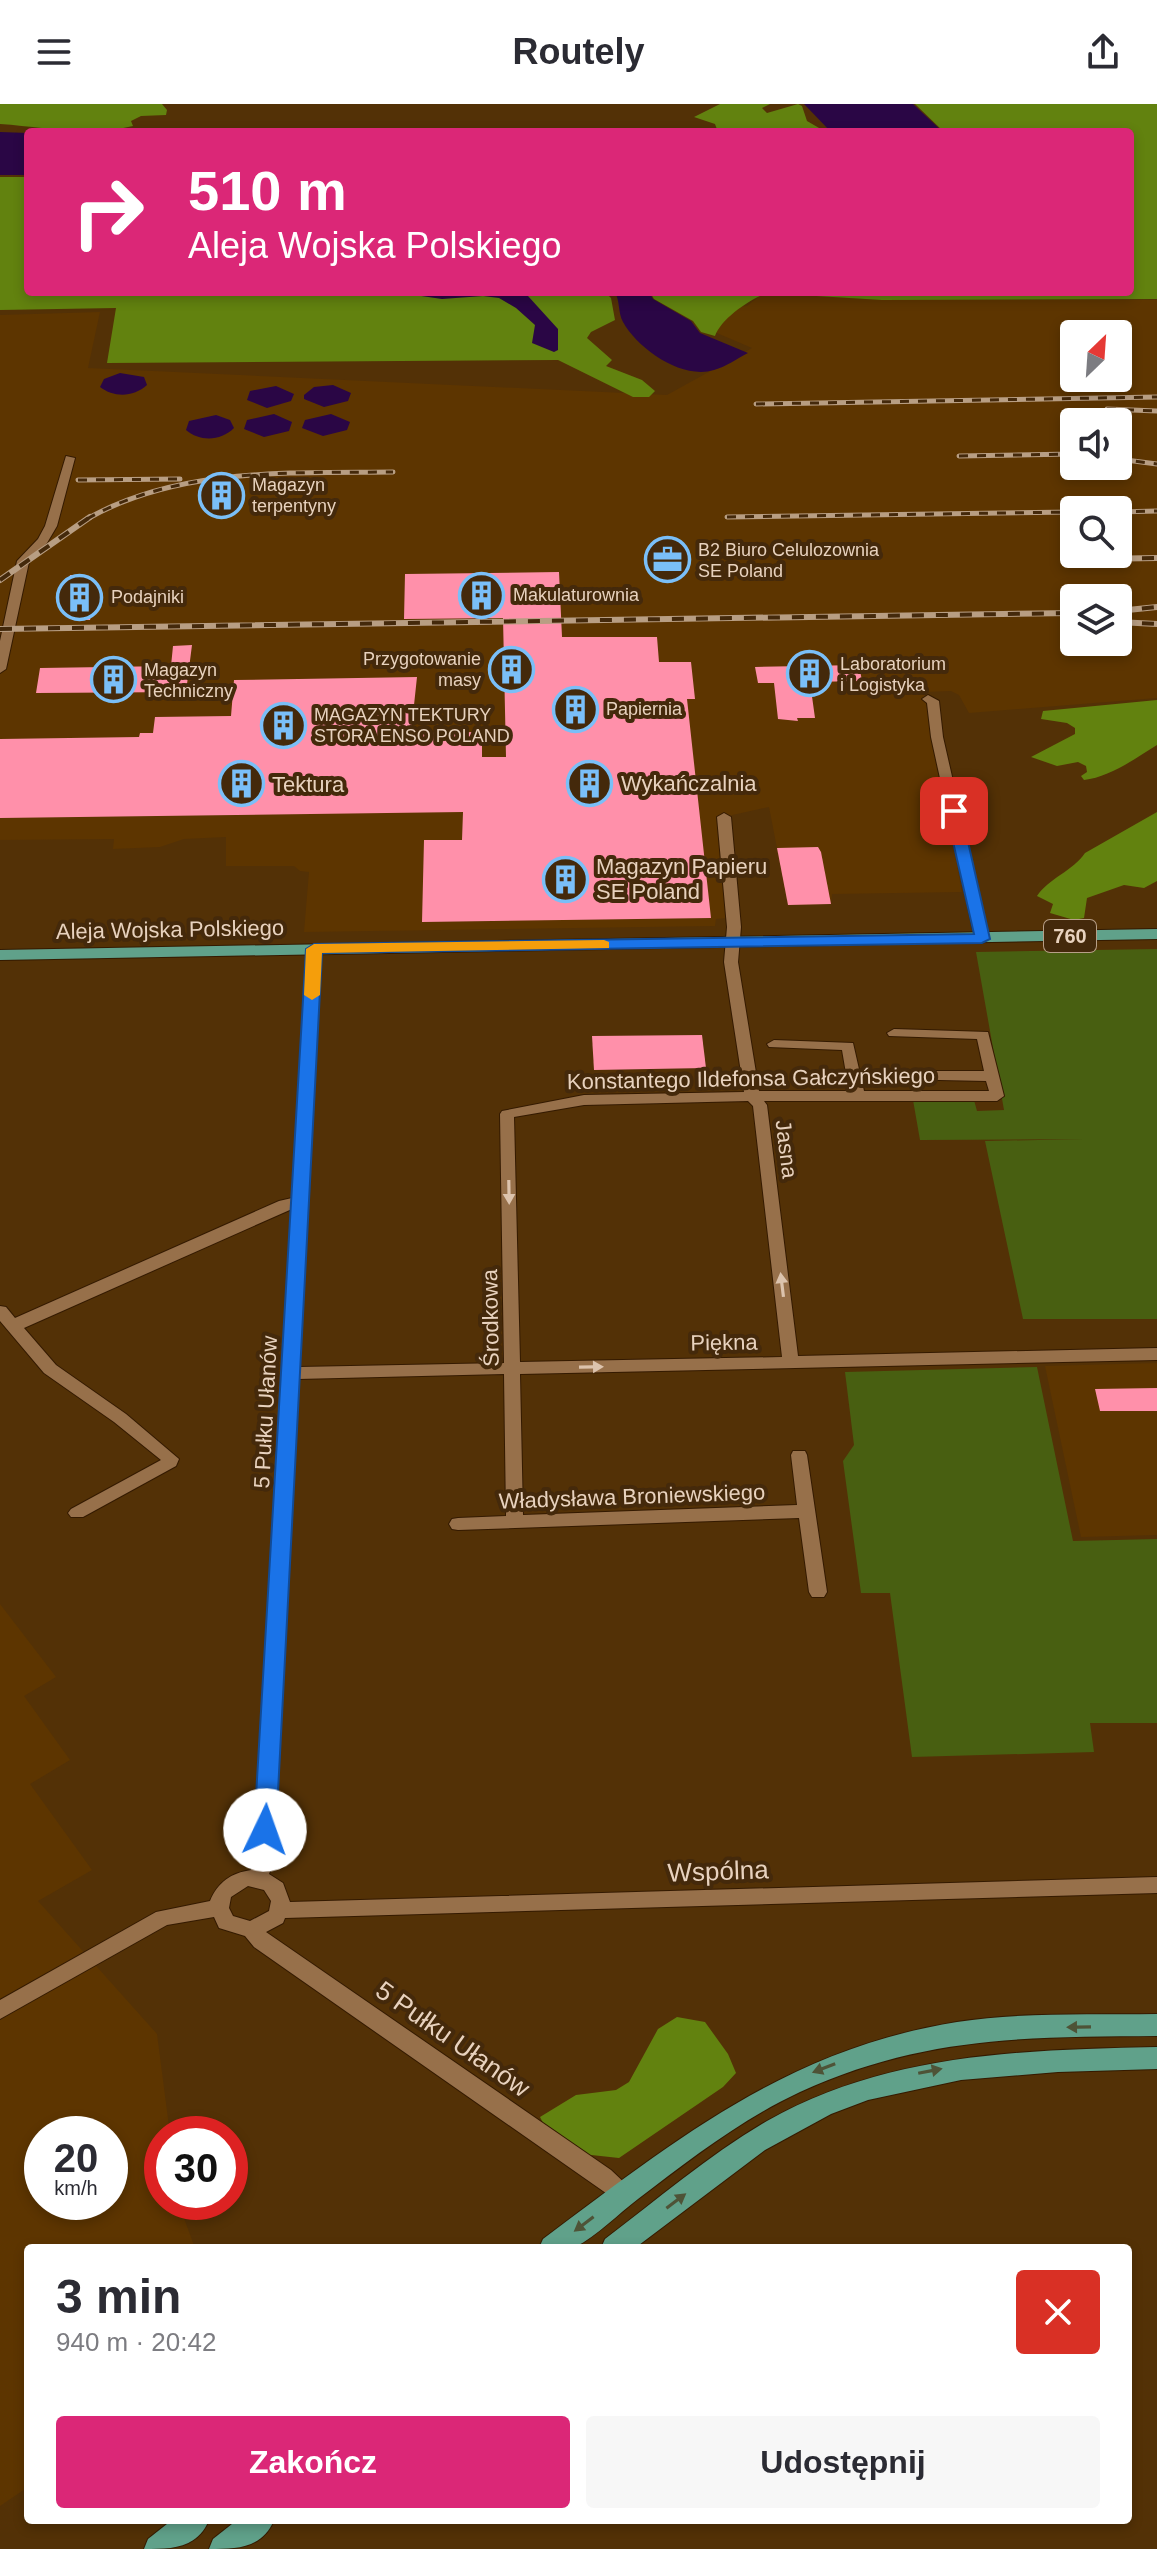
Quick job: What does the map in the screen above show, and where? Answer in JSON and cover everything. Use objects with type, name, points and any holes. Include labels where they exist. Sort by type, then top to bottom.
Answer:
[{"type":"main road","name":"Aleja Wojska Polskiego","points":[[0,955],[1157,934]]},
{"type":"main road","points":[[557,2244],[749,2105],[808,2074],[880,2048],[984,2030],[1157,2025]]},
{"type":"main road","points":[[619,2244],[778,2128],[867,2088],[915,2074],[978,2064],[1157,2058]]},
{"type":"main road","points":[[158,2549],[190,2524]]},
{"type":"main road","points":[[223,2549],[255,2524]]},
{"type":"street","points":[[0,669],[23,561],[43,541],[51,526],[70,458]]},
{"type":"street","points":[[928,699],[933,701],[937,737],[982,939]]},
{"type":"street","name":"Jasna","points":[[724,817],[734,927],[731,962],[752,1096],[760,1105],[791,1363]]},
{"type":"street","name":"5 Pułku Ułanów","points":[[258,1878],[263,1862],[314,949]]},
{"type":"street","points":[[894,1033],[980,1033],[986,1037],[993,1076],[898,1076]]},
{"type":"street","points":[[774,1044],[848,1046],[857,1095]]},
{"type":"street","name":"Konstantego Ildefonsa Gałczyńskiego","points":[[507,1114],[584,1100],[997,1096],[993,1076]]},
{"type":"street","name":"Środkowa","points":[[507,1114],[515,1522]]},
{"type":"street","points":[[13,1326],[284,1205],[301,1202]]},
{"type":"street","points":[[0,1311],[50,1369],[120,1418],[171,1459],[77,1513]]},
{"type":"street","name":"Piękna","points":[[291,1373],[1157,1354]]},
{"type":"street","points":[[799,1455],[818,1592]]},
{"type":"street","name":"Władysława Broniewskiego","points":[[458,1524],[807,1511]]},
{"type":"street","points":[[248,1878],[258,1878],[275,1886],[280,1893],[280,1910],[269,1923],[252,1930],[226,1922],[219,1908],[223,1892],[230,1885],[248,1878]]},
{"type":"street","name":"Wspólna","points":[[280,1910],[1157,1885]]},
{"type":"street","points":[[0,2010],[163,1918],[219,1908]]},
{"type":"street","name":"5 Pułku Ułanów","points":[[252,1930],[261,1941],[579,2159],[623,2195]]},
{"type":"shaded area","points":[[804,104],[913,104],[939,128],[827,128]]},
{"type":"shaded area","points":[[0,132],[24,133],[24,175],[0,175]]},
{"type":"shaded area","points":[[421,296],[483,296],[442,299]]},
{"type":"shaded area","points":[[483,296],[528,296],[558,329],[558,350],[554,352],[532,343],[535,325],[499,298]]},
{"type":"shaded area","points":[[617,296],[651,296],[691,321],[700,333],[748,353],[714,370],[688,371],[675,366],[650,352],[630,332],[621,318]]},
{"type":"shaded area","points":[[760,296],[882,300],[1157,300],[1157,698],[969,713],[959,695],[951,691],[924,692],[962,892],[832,894],[831,904],[788,905],[769,807],[719,818],[727,918],[716,919],[715,926],[304,932],[309,872],[300,871],[294,866],[226,866],[226,837],[184,839],[160,847],[113,849],[114,839],[0,840],[0,315],[100,312],[88,368],[667,395],[752,348],[705,328],[735,307],[747,306]]},
{"type":"shaded area","points":[[120,373],[144,377],[147,385],[124,395],[100,387],[104,379]]},
{"type":"shaded area","points":[[333,385],[351,393],[348,401],[324,407],[304,399],[304,395],[314,387]]},
{"type":"shaded area","points":[[276,386],[294,394],[291,401],[267,408],[247,400],[250,391]]},
{"type":"shaded area","points":[[274,414],[292,422],[289,431],[264,437],[244,429],[247,420]]},
{"type":"shaded area","points":[[331,414],[350,422],[347,430],[323,436],[302,428],[305,420]]},
{"type":"shaded area","points":[[216,415],[230,420],[234,428],[210,438],[198,437],[186,430],[189,421]]},
{"type":"shaded area","points":[[1157,1363],[1157,1535],[1081,1537],[1045,1366]]},
{"type":"shaded area","points":[[0,1604],[56,1677],[24,1696],[70,1760],[30,1784],[92,1870],[38,1901],[157,2034],[168,2116],[144,2116],[144,2220],[185,2220],[194,2244],[24,2244],[24,2490],[0,2506]]},
{"type":"green space","points":[[0,104],[162,104],[167,110],[166,115],[141,116],[131,121],[133,126],[122,128],[40,128],[0,124]]},
{"type":"green space","points":[[720,104],[770,104],[762,108],[767,113],[798,104],[802,106],[807,121],[819,128],[716,128],[715,124],[694,117]]},
{"type":"green space","points":[[915,104],[1157,104],[1157,299],[882,300],[816,296],[1134,296],[1134,128],[940,128]]},
{"type":"green space","points":[[0,177],[24,177],[24,296],[609,296],[615,320],[591,332],[587,338],[612,360],[606,366],[642,380],[655,391],[649,397],[633,397],[558,360],[107,363],[116,308],[0,310]]},
{"type":"green space","points":[[652,296],[761,296],[736,311],[715,336],[701,332],[693,321]]},
{"type":"green space","points":[[1157,700],[1157,745],[1113,771],[1084,780],[1081,776],[1087,772],[1086,766],[1078,762],[1057,766],[1031,757],[1075,734],[1075,728],[1067,723],[1041,719],[1043,711]]},
{"type":"green space","points":[[1157,812],[1157,881],[1144,888],[1124,885],[1087,898],[1084,918],[1074,920],[1050,913],[1053,904],[1037,896],[1042,890],[1085,853]]},
{"type":"green space","points":[[1157,949],[1157,1319],[1023,1319],[985,1141],[1085,1139],[920,1140],[913,1100],[974,1100],[977,1111],[1004,1110],[976,952]]},
{"type":"green space","points":[[1037,1367],[1073,1541],[1157,1539],[1157,1723],[1090,1723],[1094,1752],[912,1757],[890,1593],[861,1593],[843,1461],[854,1445],[845,1372]]},
{"type":"green space","points":[[677,2017],[705,2022],[728,2054],[736,2073],[723,2087],[619,2158],[582,2154],[544,2125],[540,2117],[576,2095],[616,2090],[629,2082],[658,2029]]},
{"type":"building","points":[[559,572],[562,637],[657,637],[659,662],[691,662],[695,699],[687,699],[711,918],[422,922],[424,840],[462,840],[463,812],[0,818],[0,739],[139,737],[140,733],[153,733],[155,717],[231,716],[234,680],[417,677],[411,733],[482,732],[482,757],[506,757],[503,618],[404,619],[405,574]]},
{"type":"building","name":"Podajniki","points":[[70,575],[87,575],[84,593],[96,593],[90,620],[72,620],[74,607],[60,607]]},
{"type":"building","name":"Magazyn Techniczny","points":[[192,645],[186,692],[36,693],[40,668],[171,666],[173,646]]},
{"type":"building","points":[[859,665],[862,681],[810,682],[815,718],[797,718],[798,721],[778,719],[774,683],[758,683],[755,667]]},
{"type":"building","points":[[818,847],[831,904],[788,905],[777,848]]},
{"type":"building","points":[[702,1035],[706,1068],[594,1070],[592,1036]]},
{"type":"building","points":[[1157,1388],[1157,1411],[1100,1411],[1095,1389]]},
{"type":"railway","points":[[756,404],[1157,397]]},
{"type":"railway","points":[[1132,410],[1157,411]]},
{"type":"railway","points":[[959,456],[1060,454]]},
{"type":"railway","points":[[1132,461],[1157,464]]},
{"type":"railway","points":[[87,519],[122,502],[159,490],[236,476],[393,472]]},
{"type":"railway","points":[[78,480],[180,479]]},
{"type":"railway","points":[[1132,512],[1157,511]]},
{"type":"railway","points":[[727,517],[1060,512]]},
{"type":"railway","points":[[0,580],[87,519]]},
{"type":"railway","points":[[1132,558],[1157,558]]},
{"type":"railway","points":[[1132,610],[1157,607]]},
{"type":"railway","points":[[0,629],[1060,613]]},
{"type":"railway","points":[[1132,623],[1157,624]]},
{"type":"slow traffic","points":[[312,995],[314,949],[604,945]]},
{"type":"place","name":"Magazyn terpentyny","points":[[221,495]]},
{"type":"place","name":"B2 Biuro Celulozownia SE Poland","points":[[667,560]]},
{"type":"place","name":"Makulaturownia","points":[[482,595]]},
{"type":"place","name":"Podajniki","points":[[80,597]]},
{"type":"place","name":"Przygotowanie masy","points":[[512,669]]},
{"type":"place","name":"Laboratorium i Logistyka","points":[[809,674]]},
{"type":"place","name":"Magazyn Techniczny","points":[[113,680]]},
{"type":"place","name":"Papiernia","points":[[575,709]]},
{"type":"place","name":"MAGAZYN TEKTURY STORA ENSO POLAND","points":[[283,725]]},
{"type":"place","name":"Wykańczalnia","points":[[590,783]]},
{"type":"place","name":"Tektura","points":[[241,784]]},
{"type":"place","name":"Magazyn Papieru SE Poland","points":[[565,879]]},
{"type":"route","points":[[265,1830],[314,949],[982,939],[954,811]]}]
